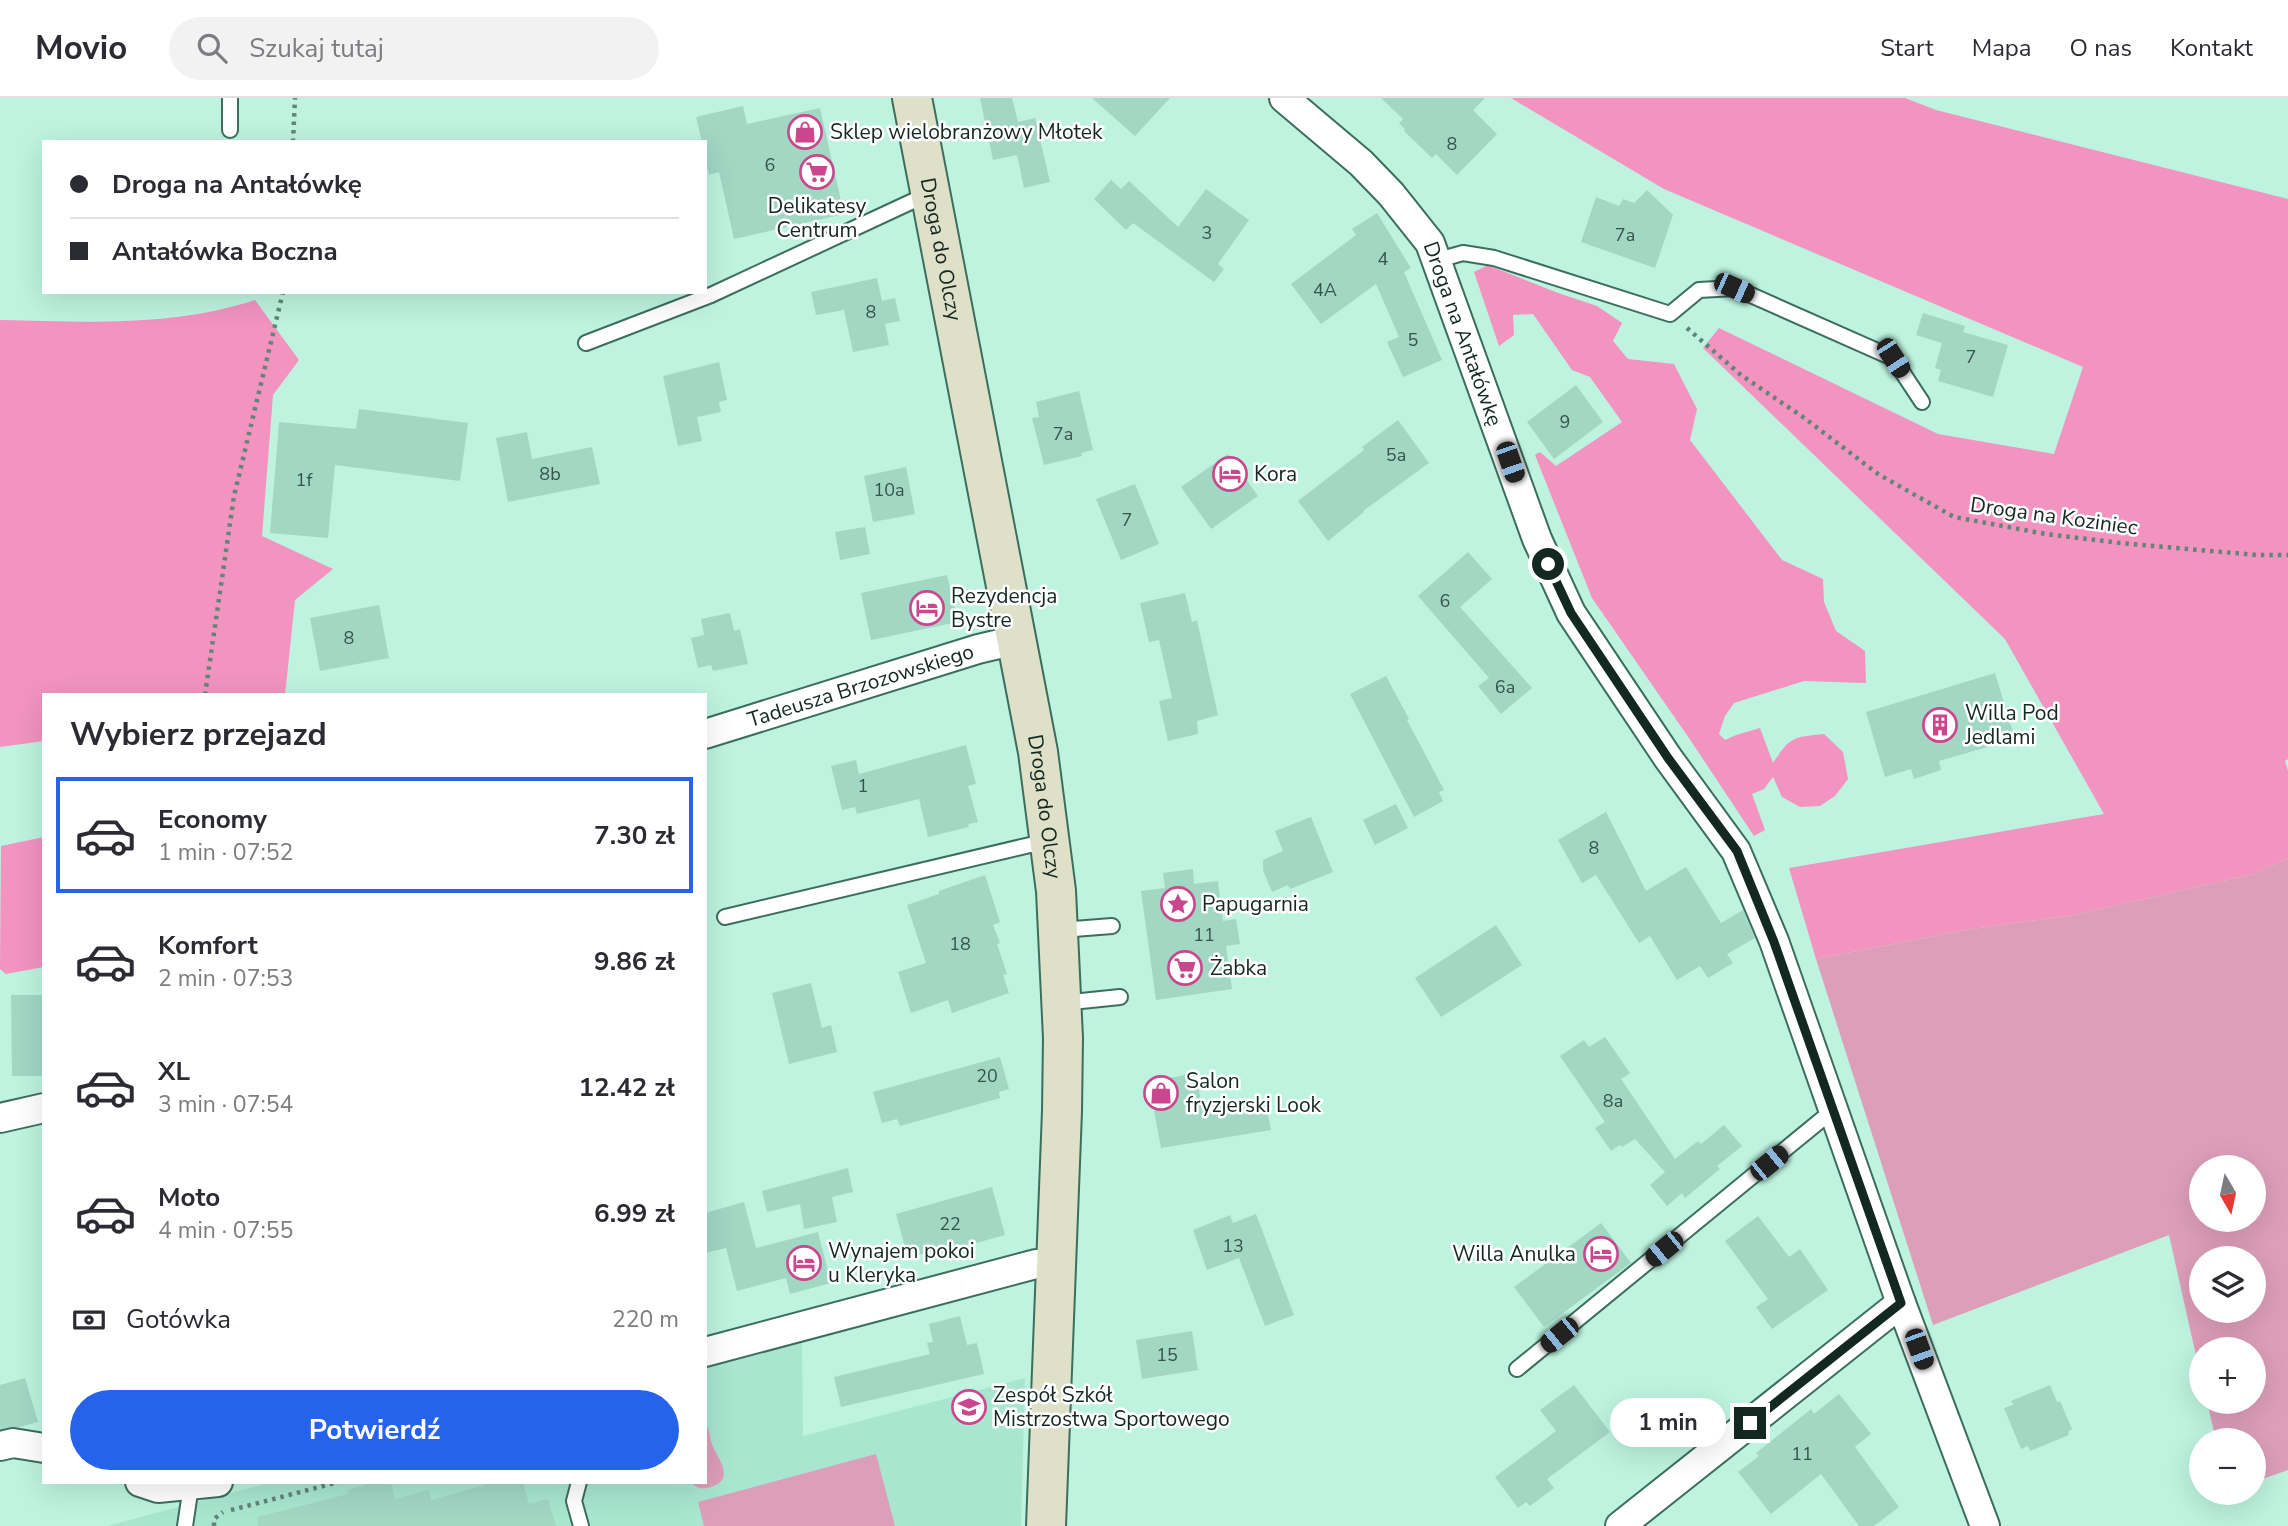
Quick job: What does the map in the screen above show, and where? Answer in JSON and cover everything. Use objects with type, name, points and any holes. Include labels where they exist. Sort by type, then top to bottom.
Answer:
[{"type":"street","name":"Droga do Olczy","points":[[912,98],[1042,775],[1059,930],[1062,1111],[1046,1526]]},
{"type":"street","name":"Droga na Antałówkę","points":[[1284,98],[1361,163],[1391,194],[1430,243],[1537,539],[1571,613],[1737,851],[1774,942],[1901,1303],[1985,1526]]},
{"type":"street","name":"Tadeusza Brzozowskiego","points":[[707,733],[978,649],[1016,640]]},
{"type":"street","points":[[0,1118],[42,1108]]},
{"type":"street","points":[[707,1351],[1036,1264],[1057,1264]]},
{"type":"street","points":[[1620,1526],[1901,1303]]},
{"type":"street","points":[[0,1446],[13,1443],[42,1448]]},
{"type":"street","points":[[146,1484],[158,1488],[204,1484]]},
{"type":"lane","points":[[230,98],[230,130]]},
{"type":"lane","points":[[586,343],[711,295],[913,201],[931,197]]},
{"type":"lane","points":[[1438,260],[1463,253],[1494,258],[1670,314],[1699,290],[1734,288],[1893,358],[1922,402]]},
{"type":"lane","points":[[725,917],[1030,845],[1050,843]]},
{"type":"lane","points":[[1059,930],[1112,926]]},
{"type":"lane","points":[[1062,1003],[1120,997]]},
{"type":"lane","points":[[1517,1369],[1832,1111]]},
{"type":"lane","points":[[185,1526],[204,1484]]},
{"type":"lane","points":[[578,1484],[574,1501],[581,1526]]},
{"type":"path","points":[[293,140],[295,98]]},
{"type":"path","points":[[205,693],[234,496],[283,294]]},
{"type":"path","name":"Droga na Koziniec","points":[[1670,314],[1741,375],[1803,417],[1878,474],[1954,517],[2095,540],[2257,555],[2288,555]]},
{"type":"path","points":[[214,1526],[214,1519],[220,1513],[331,1484]]},
{"type":"shaded area","points":[[1511,98],[1905,98],[1936,110],[2288,199],[2288,759],[2285,761],[2288,771],[2288,858],[2254,874],[2074,915],[1965,930],[1816,959],[1789,868],[2104,814],[2005,639],[1703,348],[1719,328],[1938,434],[2054,454],[2083,367],[1664,189]]},
{"type":"shaded area","points":[[1488,265],[1597,306],[1622,323],[1613,341],[1628,359],[1674,364],[1697,409],[1690,440],[1782,560],[1823,579],[1824,602],[1836,631],[1865,651],[1866,683],[1804,681],[1734,703],[1725,716],[1719,734],[1725,740],[1760,728],[1773,763],[1793,740],[1824,734],[1843,752],[1848,779],[1835,796],[1820,806],[1800,807],[1782,797],[1773,777],[1764,789],[1752,794],[1765,830],[1754,836],[1592,598],[1535,455],[1540,452],[1556,466],[1622,422],[1590,377],[1572,370],[1533,314],[1513,315],[1514,335],[1499,346],[1474,272]]},
{"type":"shaded area","points":[[255,300],[299,360],[273,395],[262,536],[333,569],[295,600],[285,693],[42,693],[42,741],[0,747],[0,320],[129,321],[224,309]]},
{"type":"shaded area","points":[[42,837],[42,967],[6,974],[0,969],[1,846]]},
{"type":"shaded area","points":[[2288,858],[2288,1470],[2266,1478],[2266,1428],[2213,1428],[2210,1414],[2266,1414],[2266,1337],[2192,1337],[2169,1235],[1933,1325],[1816,959],[1965,930],[2074,915],[2254,874]]},
{"type":"shaded area","name":"Zespół Szkół Mistrzostwa Sportowego","points":[[802,1342],[803,1436],[1025,1378],[1021,1526],[107,1526],[264,1484],[707,1484],[707,1366]]},
{"type":"shaded area","points":[[707,1426],[724,1473],[719,1483],[711,1487],[697,1487],[693,1484],[707,1484]]},
{"type":"shaded area","points":[[876,1454],[895,1526],[704,1526],[698,1502]]},
{"type":"building","points":[[980,98],[1012,98],[1018,122],[1035,118],[1050,182],[1024,188],[1017,155],[993,160]]},
{"type":"building","points":[[1092,98],[1170,98],[1135,136]]},
{"type":"building","points":[[1381,98],[1485,98],[1473,110],[1497,134],[1457,175],[1436,154],[1432,158],[1404,131],[1399,123],[1403,119]]},
{"type":"building","points":[[743,106],[747,124],[820,108],[844,214],[734,239],[719,172],[709,175],[707,140],[702,140],[696,117]]},
{"type":"building","points":[[1111,180],[1121,189],[1129,181],[1178,227],[1206,189],[1249,220],[1218,264],[1224,269],[1214,282],[1133,223],[1126,230],[1094,199]]},
{"type":"building","points":[[1647,190],[1673,215],[1655,268],[1581,242],[1596,197],[1619,206],[1623,199],[1634,203]]},
{"type":"building","points":[[1377,213],[1411,268],[1404,272],[1442,360],[1403,377],[1387,342],[1399,337],[1376,284],[1321,324],[1291,284],[1356,235],[1352,229]]},
{"type":"building","points":[[877,278],[882,301],[895,298],[900,321],[885,324],[889,345],[853,352],[844,310],[816,315],[811,292]]},
{"type":"building","points":[[1923,313],[1965,326],[1963,332],[2008,345],[1993,397],[1938,381],[1941,370],[1935,368],[1942,343],[1916,335]]},
{"type":"building","points":[[719,362],[727,400],[719,402],[721,412],[697,417],[702,441],[678,446],[663,376]]},
{"type":"building","points":[[1576,385],[1603,422],[1554,459],[1527,422]]},
{"type":"building","points":[[1079,391],[1093,450],[1081,453],[1082,456],[1044,465],[1032,418],[1039,417],[1036,402]]},
{"type":"building","points":[[359,409],[468,423],[460,481],[335,465],[328,538],[270,533],[279,422],[356,429]]},
{"type":"building","points":[[1398,420],[1429,463],[1363,511],[1328,541],[1298,501]]},
{"type":"building","points":[[527,432],[532,459],[592,447],[600,484],[508,502],[496,438]]},
{"type":"building","points":[[1228,454],[1258,496],[1211,529],[1181,487]]},
{"type":"building","points":[[906,467],[915,514],[873,522],[864,476]]},
{"type":"building","points":[[1135,484],[1159,544],[1121,560],[1096,499]]},
{"type":"building","points":[[865,527],[870,554],[840,560],[835,532]]},
{"type":"building","points":[[1468,552],[1492,579],[1460,607],[1532,688],[1501,714],[1478,686],[1489,678],[1418,596]]},
{"type":"building","points":[[947,575],[958,622],[871,640],[861,593]]},
{"type":"building","points":[[1185,593],[1192,622],[1197,620],[1218,715],[1197,721],[1198,734],[1168,741],[1159,701],[1172,698],[1159,640],[1149,642],[1140,603]]},
{"type":"building","points":[[379,605],[389,658],[320,671],[310,618]]},
{"type":"building","points":[[730,613],[734,631],[740,629],[748,664],[713,671],[711,665],[698,668],[691,638],[704,635],[701,619]]},
{"type":"building","name":"Willa Pod Jedlami","points":[[1995,673],[2015,739],[1939,761],[1941,770],[1914,779],[1911,769],[1885,777],[1866,712]]},
{"type":"building","points":[[1386,676],[1444,790],[1439,792],[1443,801],[1414,817],[1350,694]]},
{"type":"building","points":[[966,745],[976,784],[968,786],[978,822],[968,824],[969,827],[928,837],[919,799],[857,814],[855,807],[842,810],[831,766],[856,760],[859,774]]},
{"type":"building","points":[[1396,804],[1408,828],[1375,845],[1363,820]]},
{"type":"building","points":[[1606,812],[1646,891],[1686,867],[1721,923],[1743,910],[1755,938],[1727,954],[1733,963],[1708,978],[1700,966],[1677,980],[1650,936],[1639,943],[1596,875],[1582,883],[1558,840]]},
{"type":"building","points":[[1311,817],[1333,872],[1290,889],[1288,885],[1272,892],[1263,870],[1263,860],[1283,851],[1275,831]]},
{"type":"building","points":[[1193,869],[1194,884],[1218,881],[1223,921],[1236,919],[1240,944],[1226,946],[1232,989],[1156,1000],[1141,891],[1165,888],[1163,873]]},
{"type":"building","points":[[985,875],[1000,922],[993,925],[1000,943],[997,944],[1007,974],[1003,975],[1009,993],[952,1013],[948,1000],[911,1013],[898,972],[926,963],[907,905]]},
{"type":"building","points":[[1496,925],[1522,965],[1441,1017],[1415,978]]},
{"type":"building","points":[[811,983],[822,1028],[831,1025],[837,1052],[789,1064],[772,993]]},
{"type":"building","points":[[11,995],[42,995],[42,1076],[12,1076]]},
{"type":"building","points":[[1605,1037],[1630,1073],[1621,1079],[1675,1159],[1698,1141],[1701,1144],[1724,1125],[1742,1146],[1717,1166],[1720,1169],[1685,1198],[1682,1193],[1667,1206],[1650,1185],[1665,1172],[1635,1139],[1611,1151],[1595,1128],[1605,1122],[1560,1056],[1584,1040],[1589,1047]]},
{"type":"building","points":[[1000,1057],[1009,1089],[999,1092],[1000,1098],[900,1126],[897,1119],[882,1123],[873,1092]]},
{"type":"building","points":[[1196,1073],[1201,1102],[1218,1099],[1219,1104],[1243,1100],[1244,1104],[1265,1100],[1271,1130],[1161,1148],[1154,1111],[1159,1110],[1154,1081]]},
{"type":"building","points":[[848,1168],[853,1192],[832,1197],[837,1222],[804,1229],[800,1204],[767,1212],[762,1191]]},
{"type":"building","points":[[992,1187],[1005,1235],[933,1255],[932,1251],[908,1258],[896,1214]]},
{"type":"building","points":[[744,1202],[756,1248],[818,1232],[831,1283],[790,1294],[786,1278],[737,1291],[726,1248],[707,1253],[707,1212]]},
{"type":"building","points":[[1256,1214],[1294,1315],[1265,1326],[1239,1258],[1207,1270],[1193,1230],[1230,1215],[1233,1223]]},
{"type":"building","points":[[1758,1216],[1789,1257],[1800,1249],[1828,1290],[1772,1329],[1756,1307],[1768,1299],[1725,1241]]},
{"type":"building","points":[[1601,1223],[1631,1263],[1544,1327],[1514,1287]]},
{"type":"building","points":[[960,1316],[967,1345],[977,1343],[984,1374],[841,1407],[834,1377],[930,1354],[927,1343],[933,1342],[929,1324]]},
{"type":"building","points":[[1192,1331],[1198,1370],[1142,1379],[1136,1340]]},
{"type":"building","points":[[25,1378],[38,1422],[0,1429],[0,1385]]},
{"type":"building","points":[[1574,1385],[1610,1432],[1547,1479],[1554,1488],[1530,1506],[1526,1502],[1518,1508],[1495,1477],[1556,1431],[1540,1410]]},
{"type":"building","points":[[2050,1385],[2072,1429],[2068,1432],[2069,1435],[2030,1451],[2028,1446],[2021,1449],[2004,1408],[2013,1405],[2011,1401]]},
{"type":"building","points":[[1839,1394],[1871,1434],[1855,1447],[1899,1507],[1874,1526],[1859,1526],[1821,1474],[1771,1514],[1738,1472],[1759,1456],[1756,1453],[1811,1409],[1814,1414]]},
{"type":"building","points":[[369,1484],[391,1484],[395,1499],[429,1490],[431,1500],[489,1484],[524,1484],[529,1504],[548,1499],[556,1526],[258,1526],[257,1517],[348,1494],[347,1490]]},
{"type":"place","name":"Sklep wielobranżowy Młotek","points":[[805,132]]},
{"type":"place","name":"Delikatesy Centrum","points":[[817,172]]},
{"type":"place","name":"Kora","points":[[1230,474]]},
{"type":"place","name":"Rezydencja Bystre","points":[[927,608]]},
{"type":"place","name":"Willa Pod Jedlami","points":[[1940,725]]},
{"type":"place","name":"Papugarnia","points":[[1178,904]]},
{"type":"place","name":"Żabka","points":[[1185,968]]},
{"type":"place","name":"Salon fryzjerski Look","points":[[1161,1093]]},
{"type":"place","name":"Willa Anulka","points":[[1601,1254]]},
{"type":"place","name":"Wynajem pokoi u Kleryka","points":[[804,1263]]},
{"type":"place","name":"Zespół Szkół Mistrzostwa Sportowego","points":[[969,1407]]},
{"type":"route","points":[[1548,564],[1571,613],[1668,758],[1737,851],[1774,942],[1901,1303],[1750,1423]]}]
